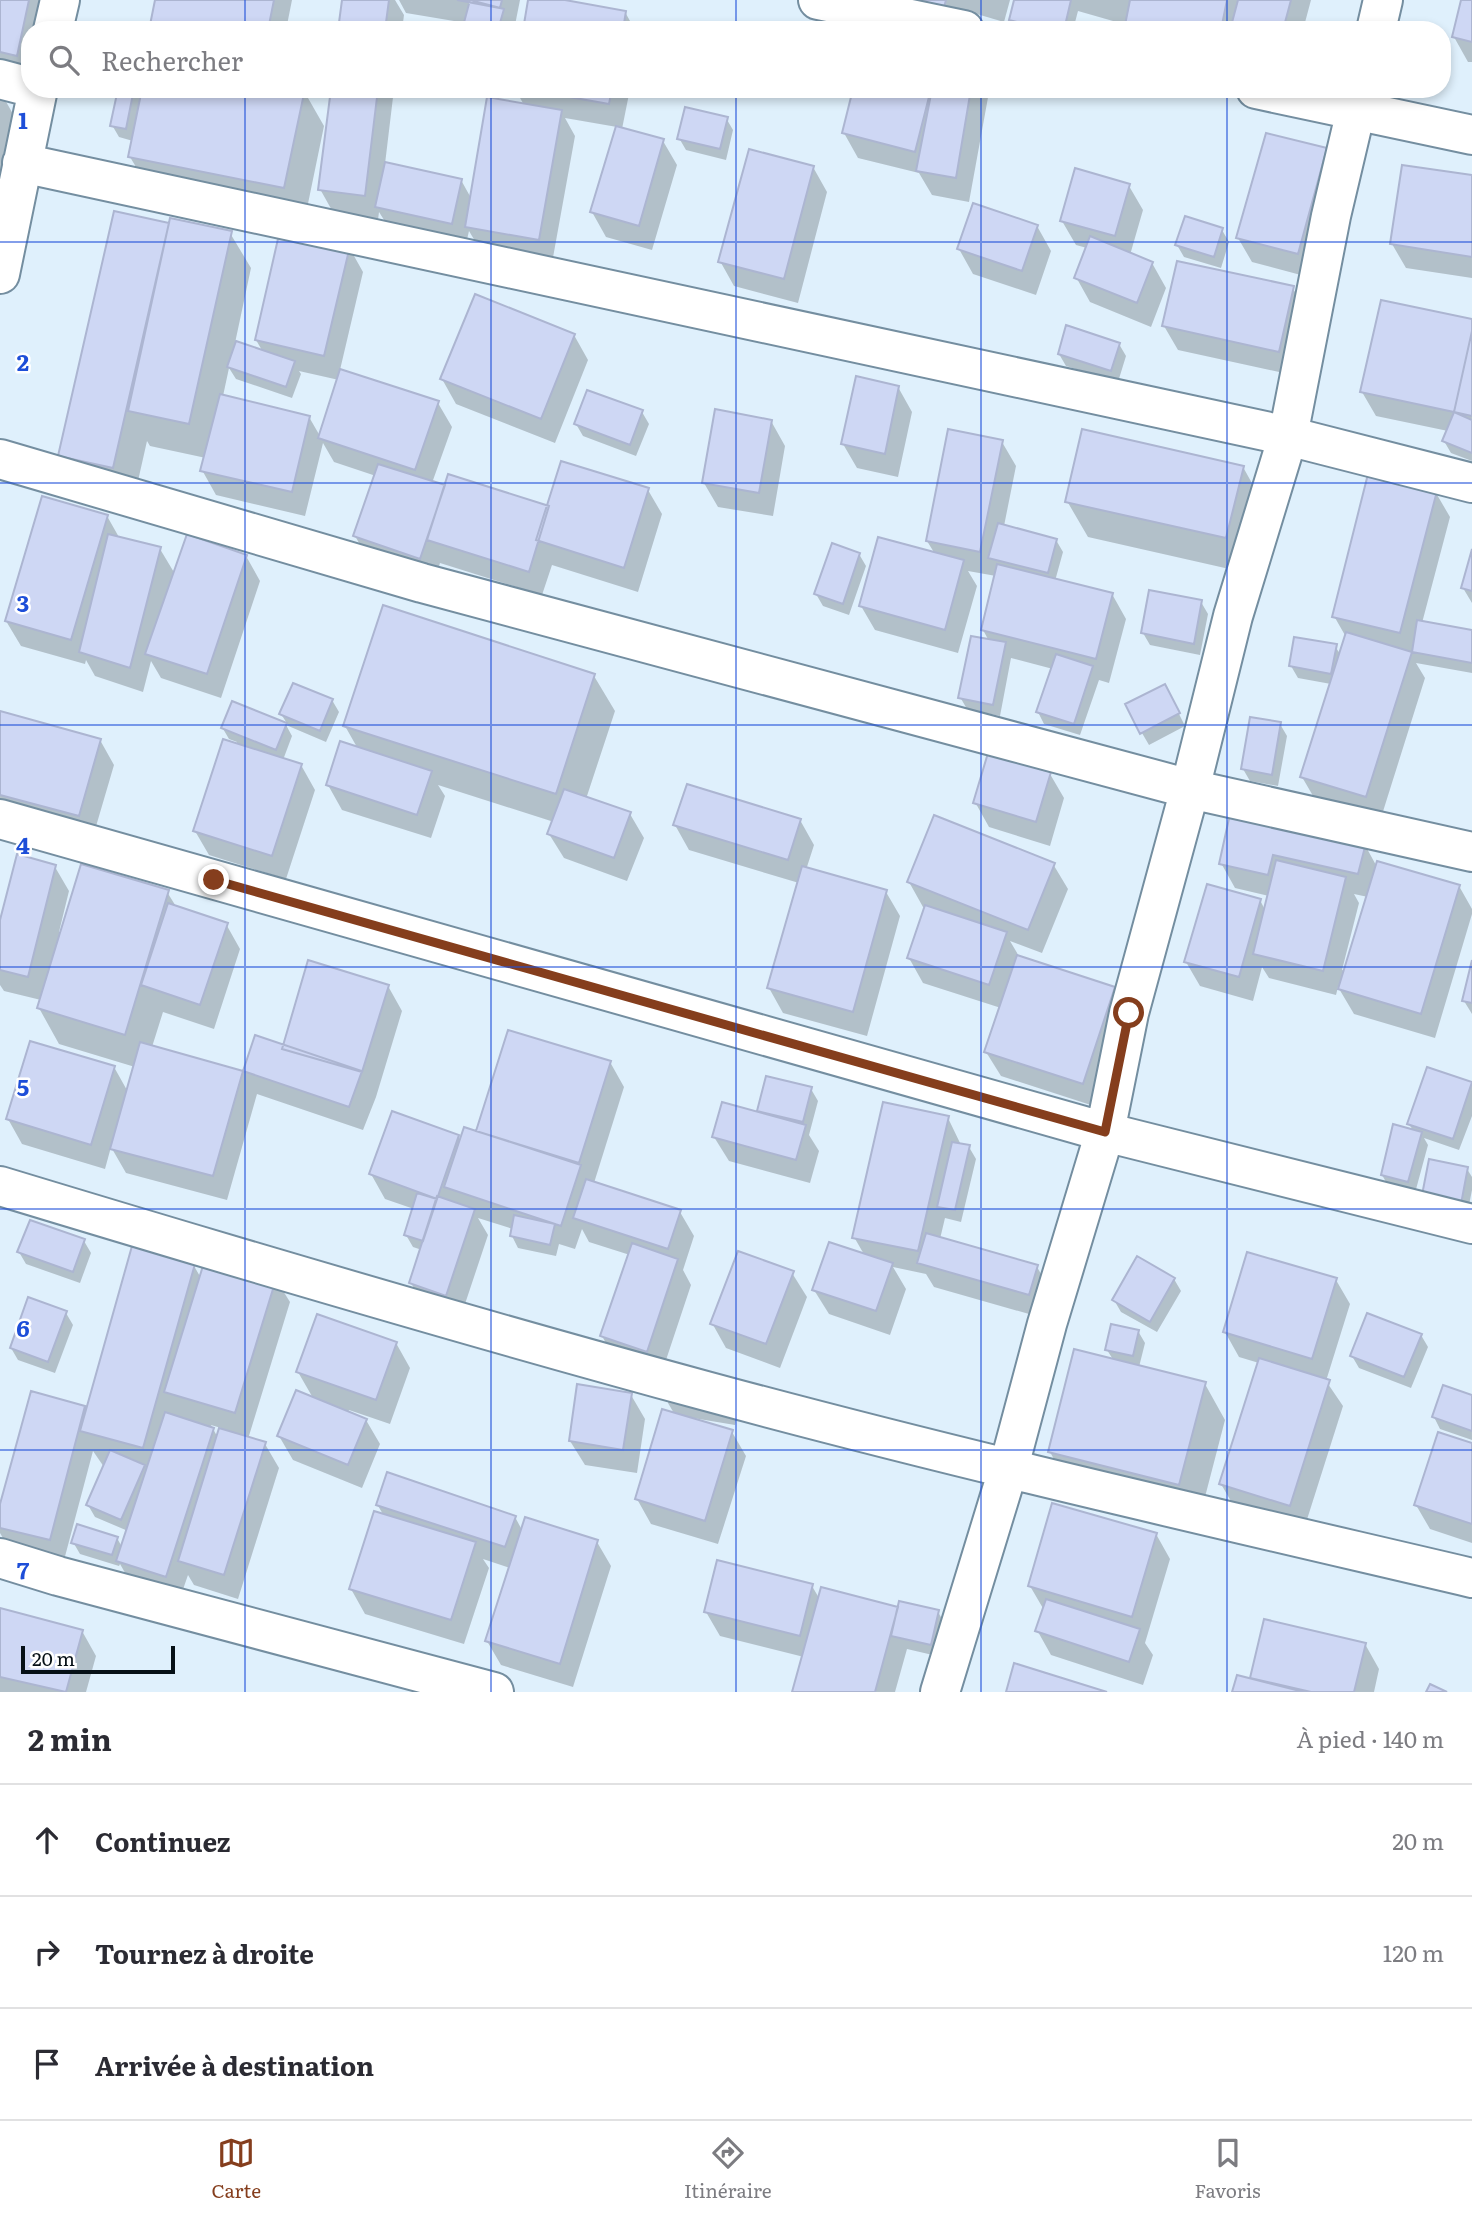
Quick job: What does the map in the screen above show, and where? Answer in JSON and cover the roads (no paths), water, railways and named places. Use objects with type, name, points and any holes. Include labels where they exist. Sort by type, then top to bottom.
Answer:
[{"type":"street","points":[[55,21],[61,0]]},
{"type":"street","points":[[817,0],[920,21]]},
{"type":"street","points":[[1378,21],[1383,0]]},
{"type":"street","points":[[0,79],[21,85]]},
{"type":"street","points":[[0,274],[36,98]]},
{"type":"street","points":[[940,1692],[1008,1470],[1047,1324],[1105,1132],[1129,1013],[1190,789],[1233,616],[1288,436],[1331,215],[1359,99],[1472,135]]},
{"type":"street","points":[[22,163],[1288,436],[1472,483]]},
{"type":"street","points":[[0,459],[422,583],[1190,789],[1472,852]]},
{"type":"street","points":[[0,819],[1105,1132],[1472,1224]]},
{"type":"street","points":[[0,1186],[705,1391],[1008,1470],[1472,1578]]},
{"type":"street","points":[[0,1558],[58,1576],[494,1692]]}]
